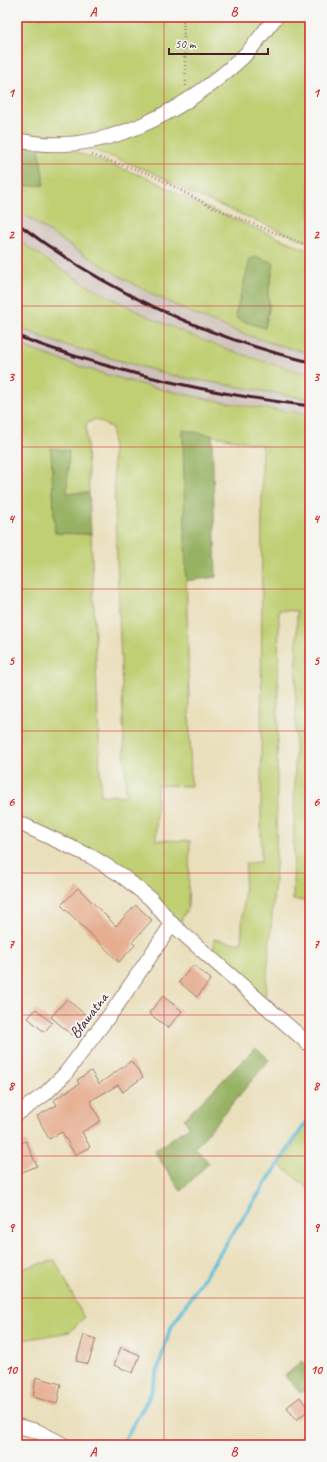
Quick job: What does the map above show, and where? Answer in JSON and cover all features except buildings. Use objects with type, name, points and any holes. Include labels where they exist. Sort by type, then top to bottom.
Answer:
[{"type":"street","points":[[17,140],[51,144],[73,143],[117,134],[146,123],[186,100],[244,56],[276,17]]},
{"type":"street","points":[[17,822],[92,856],[121,875],[151,899],[172,924],[310,1045]]},
{"type":"street","name":"Bławatna","points":[[17,1114],[45,1094],[65,1074],[115,1008],[172,924]]},
{"type":"street","points":[[17,1426],[38,1431],[64,1445]]},
{"type":"path","points":[[183,17],[186,100]]},
{"type":"path","points":[[92,154],[150,174],[212,207],[310,247]]},
{"type":"shaded area","points":[[17,209],[101,267],[200,316],[254,337],[310,353],[310,374],[238,352],[173,327],[128,307],[74,276],[17,239]]},
{"type":"shaded area","points":[[17,327],[58,343],[174,376],[310,399],[310,414],[206,399],[137,384],[61,361],[17,344]]},
{"type":"green space","points":[[17,17],[271,17],[237,57],[195,91],[142,122],[66,139],[17,136]]},
{"type":"green space","points":[[282,17],[310,17],[310,243],[190,193],[154,173],[80,145],[175,113]]},
{"type":"green space","points":[[17,142],[39,147],[44,185],[25,186],[20,151],[17,153]]},
{"type":"green space","points":[[69,146],[78,153],[148,178],[198,204],[310,251],[310,353],[270,343],[231,329],[193,314],[156,296],[85,255],[50,233],[17,209],[17,153],[20,150],[25,186],[44,185],[39,147]],"holes":[[[274,264],[268,293],[269,309],[265,328],[237,319]]]},
{"type":"green space","points":[[17,239],[84,283],[157,320],[195,337],[233,351],[272,364],[310,374],[310,399],[174,376],[58,343],[17,327]]},
{"type":"green space","points":[[257,257],[274,263],[268,293],[269,309],[265,328],[237,319],[236,313],[250,259]]},
{"type":"green space","points":[[17,344],[88,369],[161,389],[235,404],[310,414],[310,901],[293,900],[297,611],[279,610],[276,866],[265,1000],[214,953],[214,939],[241,944],[246,863],[261,862],[262,445],[183,430],[191,786],[157,785],[156,840],[190,841],[188,907],[179,924],[165,909],[33,826],[17,813]],"holes":[[[95,419],[112,428],[126,796],[101,795],[91,534],[55,533],[51,448],[69,451],[66,494],[89,493],[86,424]]]},
{"type":"green space","points":[[183,430],[212,435],[216,577],[186,581]]},
{"type":"green space","points":[[51,448],[69,451],[67,493],[89,493],[91,534],[55,533]]},
{"type":"green space","points":[[256,1047],[269,1060],[195,1148],[209,1163],[181,1191],[154,1151],[189,1127],[184,1119]]},
{"type":"green space","points":[[310,1119],[310,1190],[280,1165]]},
{"type":"green space","points":[[55,1260],[84,1318],[70,1332],[17,1341],[17,1270]]},
{"type":"green space","points":[[302,1361],[310,1367],[310,1388],[300,1393],[285,1376]]},
{"type":"waterway","points":[[122,1445],[150,1395],[170,1329],[310,1116]]},
{"type":"railway","points":[[17,223],[84,269],[156,308],[232,339],[271,352],[310,362]]},
{"type":"railway","points":[[17,336],[53,349],[125,371],[162,380],[235,395],[310,406]]}]
